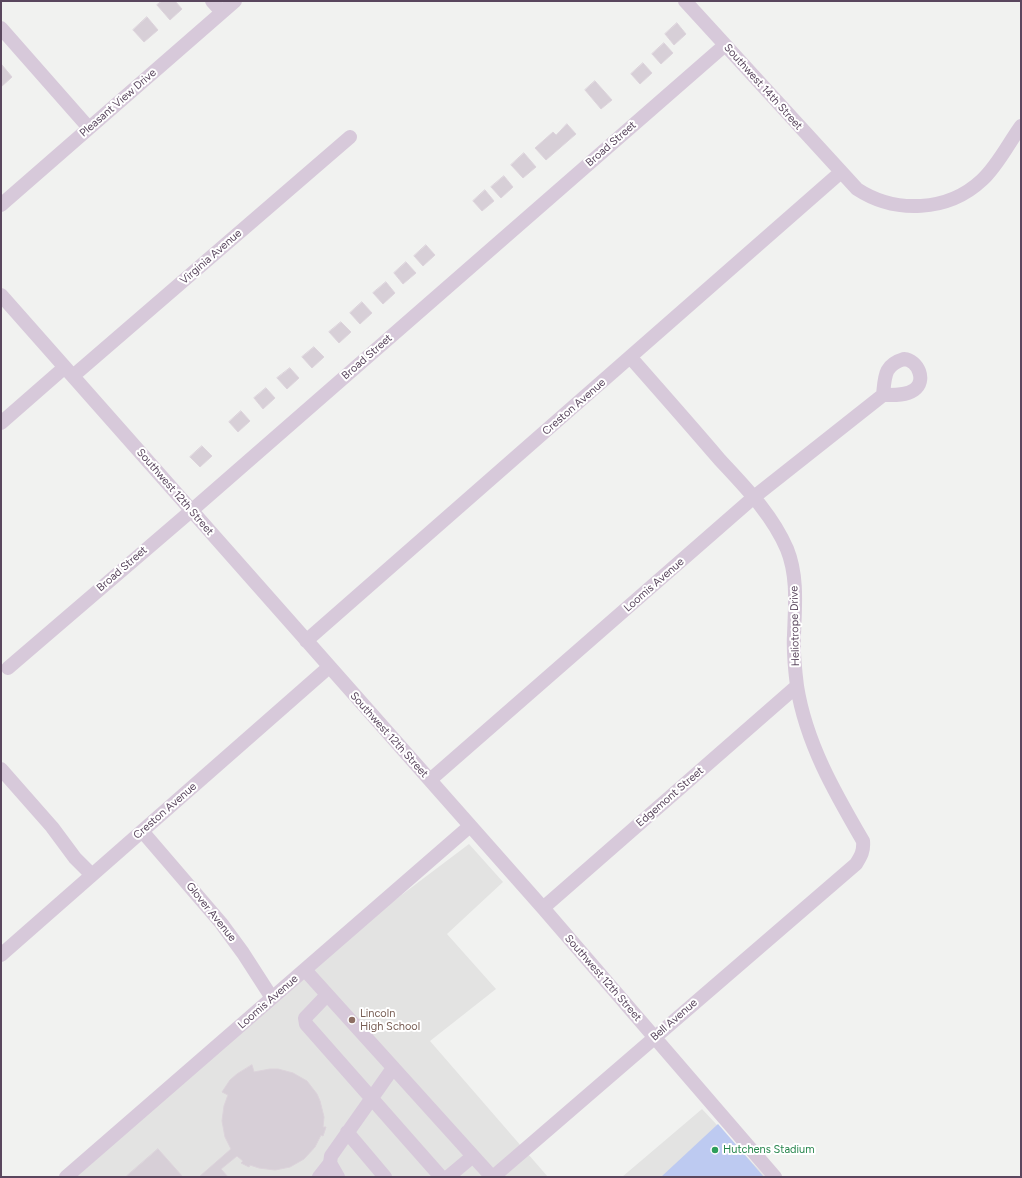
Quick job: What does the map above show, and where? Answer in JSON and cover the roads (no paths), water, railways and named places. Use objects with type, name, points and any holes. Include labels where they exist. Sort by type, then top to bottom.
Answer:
[{"type":"street","points":[[212,1],[222,12]]},
{"type":"street","name":"Pleasant View Drive","points":[[1,205],[235,1]]},
{"type":"street","name":"Southwest 14th Street","points":[[685,1],[857,189],[875,200],[894,205],[925,206],[936,204],[966,193],[981,181],[994,167],[1021,126]]},
{"type":"street","points":[[1,28],[89,128]]},
{"type":"street","name":"Broad Street","points":[[8,668],[191,511],[725,45]]},
{"type":"street","name":"Virginia Avenue","points":[[1,423],[69,372],[350,137]]},
{"type":"street","name":"Creston Avenue","points":[[306,641],[631,358],[841,172]]},
{"type":"street","name":"Southwest 12th Street","points":[[1,295],[543,908],[775,1177]]},
{"type":"street","name":"Heliotrope Drive","points":[[631,358],[754,498],[773,522],[787,549],[796,594],[794,638],[797,686],[802,711],[816,753],[835,794],[863,841],[864,848],[862,855],[856,864]]},
{"type":"street","name":"Loomis Avenue","points":[[430,780],[754,498],[883,395]]},
{"type":"street","name":"Creston Avenue","points":[[1,955],[329,667]]},
{"type":"street","name":"Edgemont Street","points":[[543,908],[797,686]]},
{"type":"street","points":[[1,769],[52,827],[75,858],[92,875]]},
{"type":"street","name":"Loomis Avenue","points":[[66,1177],[470,826]]},
{"type":"street","name":"Glover Avenue","points":[[142,831],[221,923],[243,953],[272,998]]},
{"type":"street","name":"Bell Avenue","points":[[493,1177],[856,864]]},
{"type":"street","points":[[305,970],[472,1156],[493,1177]]},
{"type":"street","points":[[327,995],[305,1018],[306,1024],[441,1177]]},
{"type":"street","points":[[319,1177],[330,1163],[334,1150],[393,1068]]},
{"type":"street","points":[[347,1132],[385,1177]]},
{"type":"street","points":[[448,1177],[472,1156]]},
{"type":"street","points":[[330,1163],[338,1177]]},
{"type":"place","name":"Lincoln High School","points":[[352,1020]]},
{"type":"place","name":"Hutchens Stadium","points":[[715,1150]]}]
